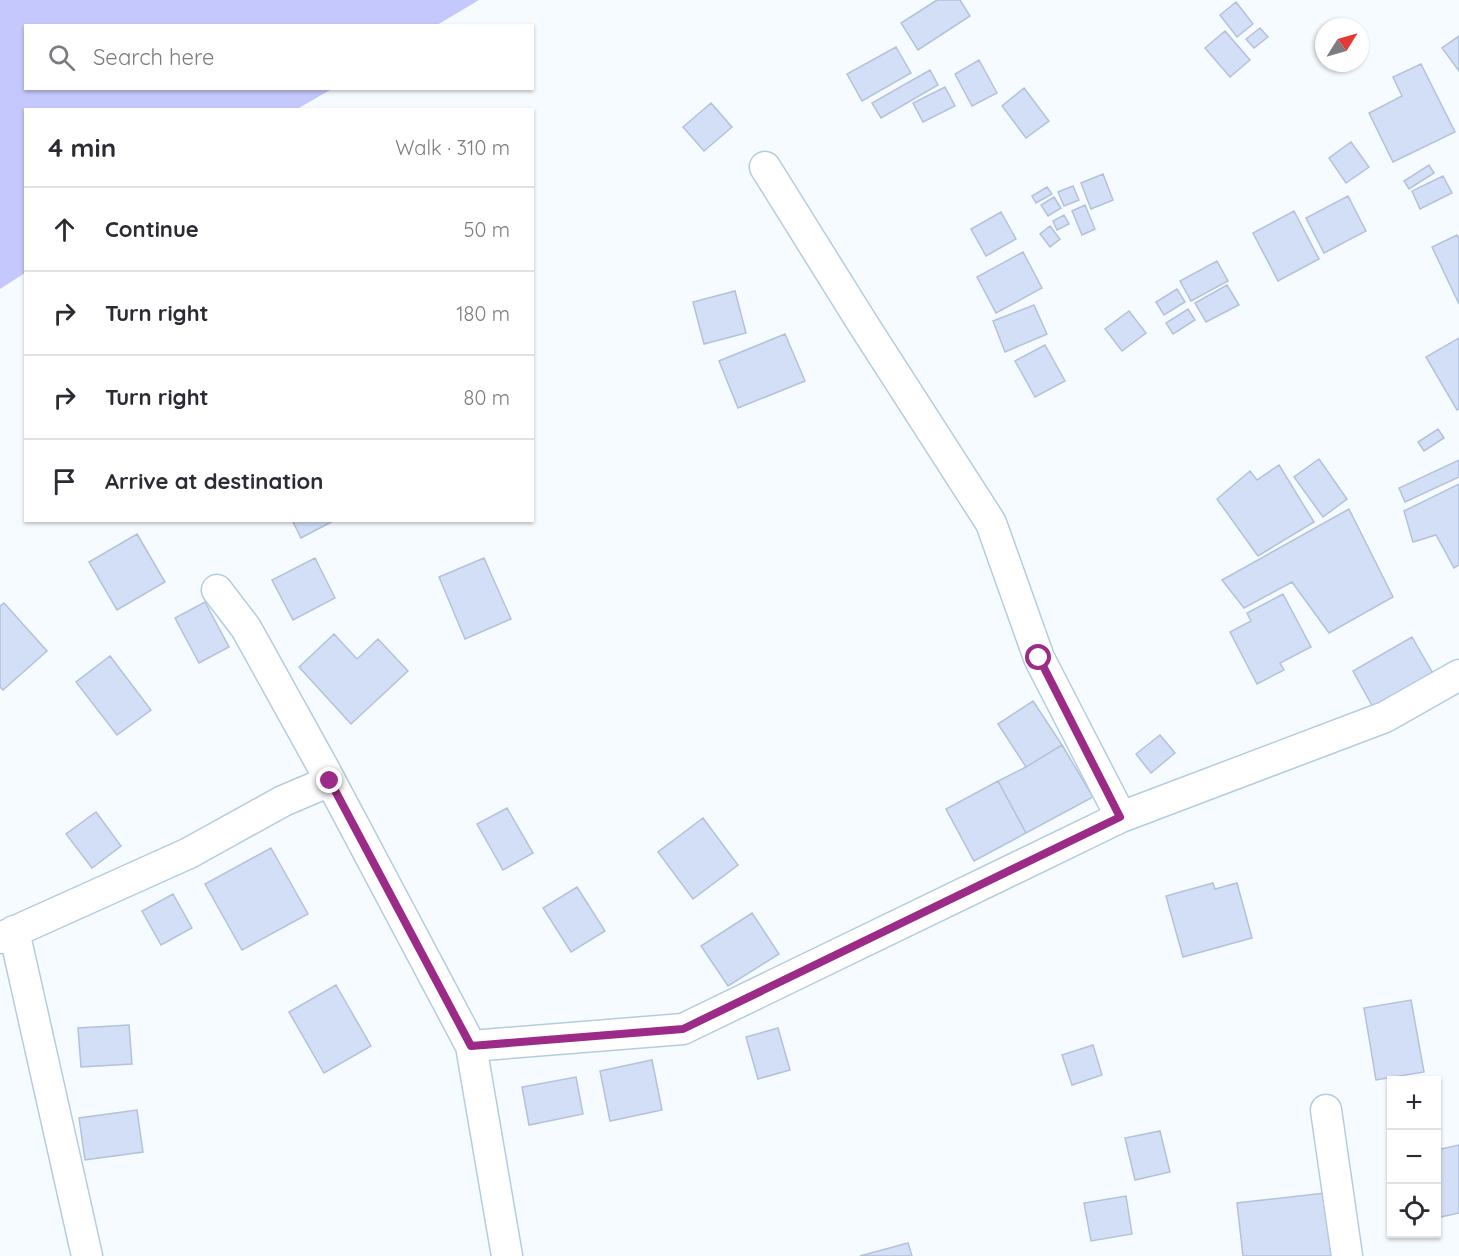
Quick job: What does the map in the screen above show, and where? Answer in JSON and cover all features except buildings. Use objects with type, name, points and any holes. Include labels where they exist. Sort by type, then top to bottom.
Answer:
[{"type":"street","points":[[765,167],[991,523],[1039,658],[1120,817]]},
{"type":"street","points":[[217,590],[246,628],[471,1046],[507,1256]]},
{"type":"street","points":[[471,1046],[683,1029],[1120,817],[1385,717],[1459,675]]},
{"type":"street","points":[[87,1256],[7,935],[189,853],[283,801],[330,781]]},
{"type":"street","points":[[1326,1110],[1347,1256]]},
{"type":"shaded area","points":[[0,0],[479,0],[439,24],[24,24],[24,90],[330,90],[299,108],[24,108],[24,274],[0,289]]},
{"type":"route","points":[[330,781],[471,1046],[683,1029],[1120,817],[1039,658]]}]
